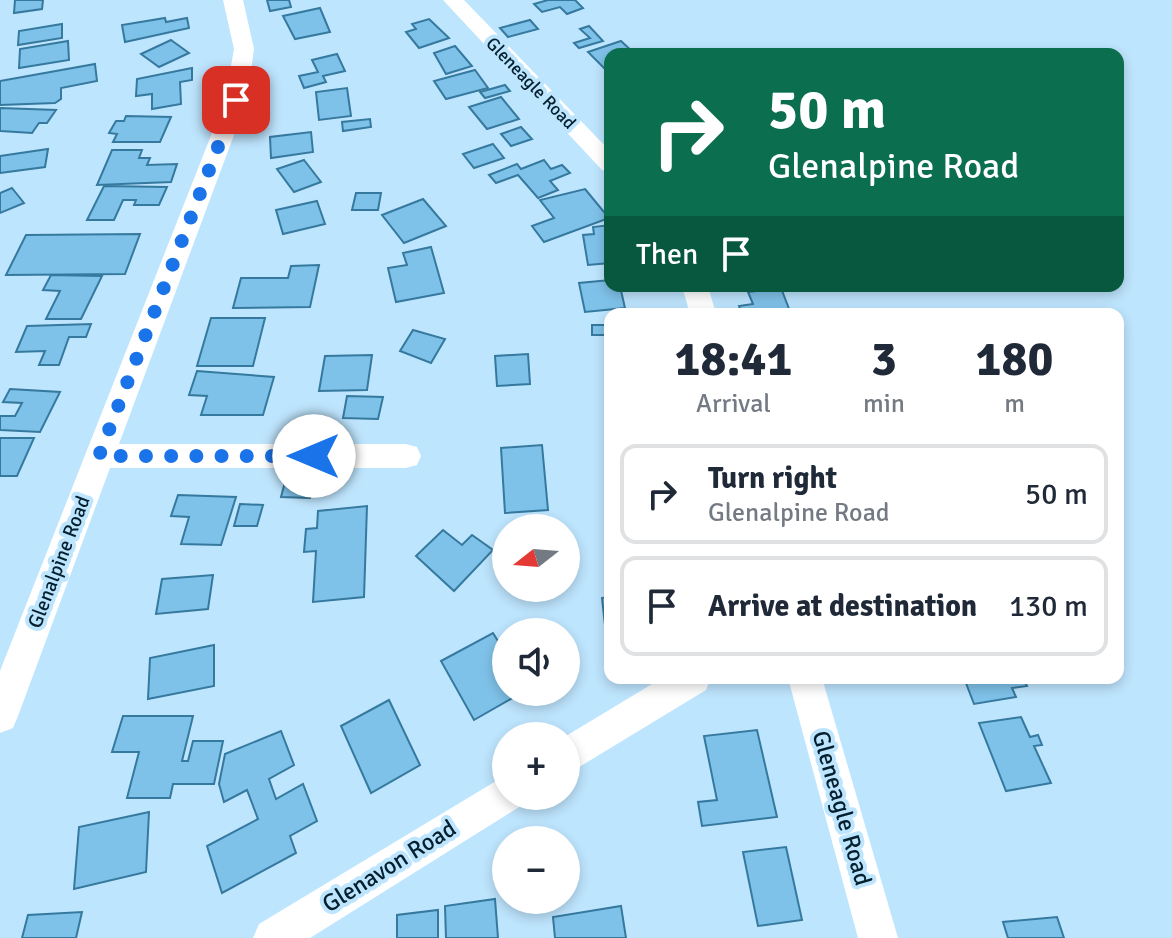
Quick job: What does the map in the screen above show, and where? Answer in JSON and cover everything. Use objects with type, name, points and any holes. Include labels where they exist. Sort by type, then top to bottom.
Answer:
[{"type":"street","name":"Glenalpine Road","points":[[0,716],[236,100],[244,49],[233,0]]},
{"type":"street","name":"Gleneagle Road","points":[[453,0],[604,159]]},
{"type":"street","points":[[99,456],[406,456]]},
{"type":"street","points":[[580,748],[684,684]]},
{"type":"street","name":"Gleneagle Road","points":[[807,684],[878,938]]},
{"type":"street","name":"Glenavon Road","points":[[273,938],[492,803]]},
{"type":"building","points":[[15,0],[43,0],[42,9],[14,13]]},
{"type":"building","points":[[267,0],[289,0],[291,7],[270,11]]},
{"type":"building","points":[[548,0],[575,0],[583,8],[567,14],[560,7],[542,12],[534,4]]},
{"type":"building","points":[[320,8],[330,32],[295,39],[283,16]]},
{"type":"building","points":[[165,18],[166,22],[187,18],[189,28],[125,42],[122,25]]},
{"type":"building","points":[[429,19],[449,38],[419,48],[406,32],[416,29],[412,24]]},
{"type":"building","points":[[530,20],[538,29],[508,37],[500,28]]},
{"type":"building","points":[[62,24],[62,38],[18,45],[19,31]]},
{"type":"building","points":[[589,26],[603,41],[579,48],[574,43],[590,38],[580,29]]},
{"type":"building","points":[[171,40],[189,53],[159,67],[141,54]]},
{"type":"building","points":[[68,41],[69,60],[19,68],[20,49]]},
{"type":"building","points":[[621,41],[629,48],[604,48],[604,68],[588,52]]},
{"type":"building","points":[[455,46],[472,66],[446,74],[434,53]]},
{"type":"building","points":[[337,54],[345,71],[323,76],[326,82],[304,88],[299,76],[318,72],[312,60]]},
{"type":"building","points":[[95,64],[97,81],[61,88],[61,99],[55,103],[0,105],[0,81]]},
{"type":"building","points":[[192,68],[192,80],[180,82],[181,104],[152,109],[152,94],[136,96],[137,79]]},
{"type":"building","points":[[475,70],[488,88],[446,99],[434,81]]},
{"type":"building","points":[[505,85],[510,91],[485,98],[480,92]]},
{"type":"building","points":[[347,88],[351,116],[319,120],[316,92]]},
{"type":"building","points":[[501,97],[519,119],[487,129],[469,107]]},
{"type":"building","points":[[0,108],[56,110],[47,123],[39,123],[32,133],[0,131]]},
{"type":"building","points":[[126,116],[171,117],[160,142],[113,142],[117,134],[109,133],[116,121],[124,121]]},
{"type":"building","points":[[370,119],[371,127],[343,131],[342,122]]},
{"type":"building","points":[[521,127],[532,139],[511,146],[501,134]]},
{"type":"building","points":[[311,132],[313,152],[271,158],[270,137]]},
{"type":"building","points":[[493,144],[504,158],[474,168],[463,154]]},
{"type":"building","points":[[48,149],[45,167],[0,173],[0,156]]},
{"type":"building","points":[[112,150],[142,150],[139,158],[150,158],[147,165],[177,164],[171,182],[97,185]]},
{"type":"building","points":[[304,160],[321,182],[294,192],[277,169]]},
{"type":"building","points":[[544,160],[551,169],[562,165],[570,173],[550,181],[558,190],[538,198],[518,175],[496,183],[489,175],[517,164],[521,169]]},
{"type":"building","points":[[104,186],[167,187],[159,205],[134,205],[136,200],[123,200],[114,220],[87,220]]},
{"type":"building","points":[[12,188],[24,203],[0,213],[0,193]]},
{"type":"building","points":[[585,189],[604,212],[604,220],[544,242],[532,226],[554,218],[540,200]]},
{"type":"building","points":[[356,193],[381,193],[378,210],[352,210]]},
{"type":"building","points":[[423,199],[446,226],[404,243],[382,215]]},
{"type":"building","points":[[317,201],[325,224],[283,234],[276,210]]},
{"type":"building","points":[[604,226],[604,264],[588,265],[583,235],[594,234],[593,227]]},
{"type":"building","points":[[140,234],[125,274],[6,275],[26,235]]},
{"type":"building","points":[[431,247],[444,293],[396,302],[388,268],[407,265],[403,253]]},
{"type":"building","points":[[319,265],[310,307],[233,308],[241,278],[288,278],[291,266]]},
{"type":"building","points":[[51,275],[102,276],[81,319],[46,319],[60,291],[43,290]]},
{"type":"building","points":[[604,281],[604,292],[621,292],[625,308],[585,312],[579,283]]},
{"type":"building","points":[[748,292],[783,292],[789,308],[739,306],[753,304]]},
{"type":"building","points":[[211,318],[265,318],[253,366],[197,366]]},
{"type":"building","points":[[91,324],[86,337],[69,337],[59,365],[39,365],[45,351],[16,352],[27,326]]},
{"type":"building","points":[[592,325],[604,325],[604,335],[592,335]]},
{"type":"building","points":[[413,330],[445,339],[431,363],[400,351]]},
{"type":"building","points":[[528,354],[530,384],[497,386],[495,356]]},
{"type":"building","points":[[372,355],[367,390],[319,391],[325,356]]},
{"type":"building","points":[[197,371],[274,377],[263,415],[201,415],[207,396],[189,395]]},
{"type":"building","points":[[10,389],[60,392],[40,432],[0,430],[0,416],[15,416],[22,403],[3,402]]},
{"type":"building","points":[[347,396],[383,397],[378,419],[343,418]]},
{"type":"building","points":[[0,438],[34,438],[17,476],[0,476]]},
{"type":"building","points":[[542,445],[548,510],[505,513],[501,448]]},
{"type":"building","points":[[285,482],[314,483],[310,498],[281,497]]},
{"type":"building","points":[[178,495],[236,497],[221,545],[181,544],[189,517],[171,516]]},
{"type":"building","points":[[240,504],[263,505],[257,526],[234,526]]},
{"type":"building","points":[[367,506],[364,597],[313,602],[316,551],[304,552],[306,529],[317,528],[318,511]]},
{"type":"building","points":[[443,530],[462,545],[472,535],[492,549],[454,591],[416,556]]},
{"type":"building","points":[[213,575],[208,609],[156,614],[162,579]]},
{"type":"building","points":[[492,634],[492,706],[498,706],[474,720],[441,661]]},
{"type":"building","points":[[214,645],[214,686],[148,699],[150,658]]},
{"type":"building","points":[[966,684],[1027,686],[1012,688],[1016,697],[974,704]]},
{"type":"building","points":[[389,700],[420,765],[371,793],[341,726]]},
{"type":"building","points":[[123,716],[193,716],[182,761],[188,761],[193,741],[223,741],[214,784],[173,784],[170,798],[127,798],[139,752],[112,752]]},
{"type":"building","points":[[1021,717],[1030,737],[1038,735],[1042,745],[1034,746],[1051,783],[1006,791],[979,723]]},
{"type":"building","points":[[757,730],[777,817],[702,826],[698,802],[717,800],[704,736]]},
{"type":"building","points":[[281,731],[294,765],[269,779],[276,799],[303,784],[317,821],[290,836],[296,853],[222,893],[207,846],[258,819],[247,790],[224,802],[219,784],[225,754]]},
{"type":"building","points":[[149,812],[146,872],[74,889],[79,827]]},
{"type":"building","points":[[786,847],[802,920],[758,926],[743,852]]},
{"type":"building","points":[[492,899],[498,938],[446,938],[445,906]]},
{"type":"building","points":[[621,906],[626,938],[555,938],[553,917]]},
{"type":"building","points":[[438,910],[438,938],[397,938],[397,915]]},
{"type":"building","points":[[82,912],[76,938],[22,938],[28,915]]},
{"type":"building","points":[[1057,917],[1064,938],[1008,938],[1003,922]]},
{"type":"route","points":[[236,100],[99,456],[314,456]]}]
